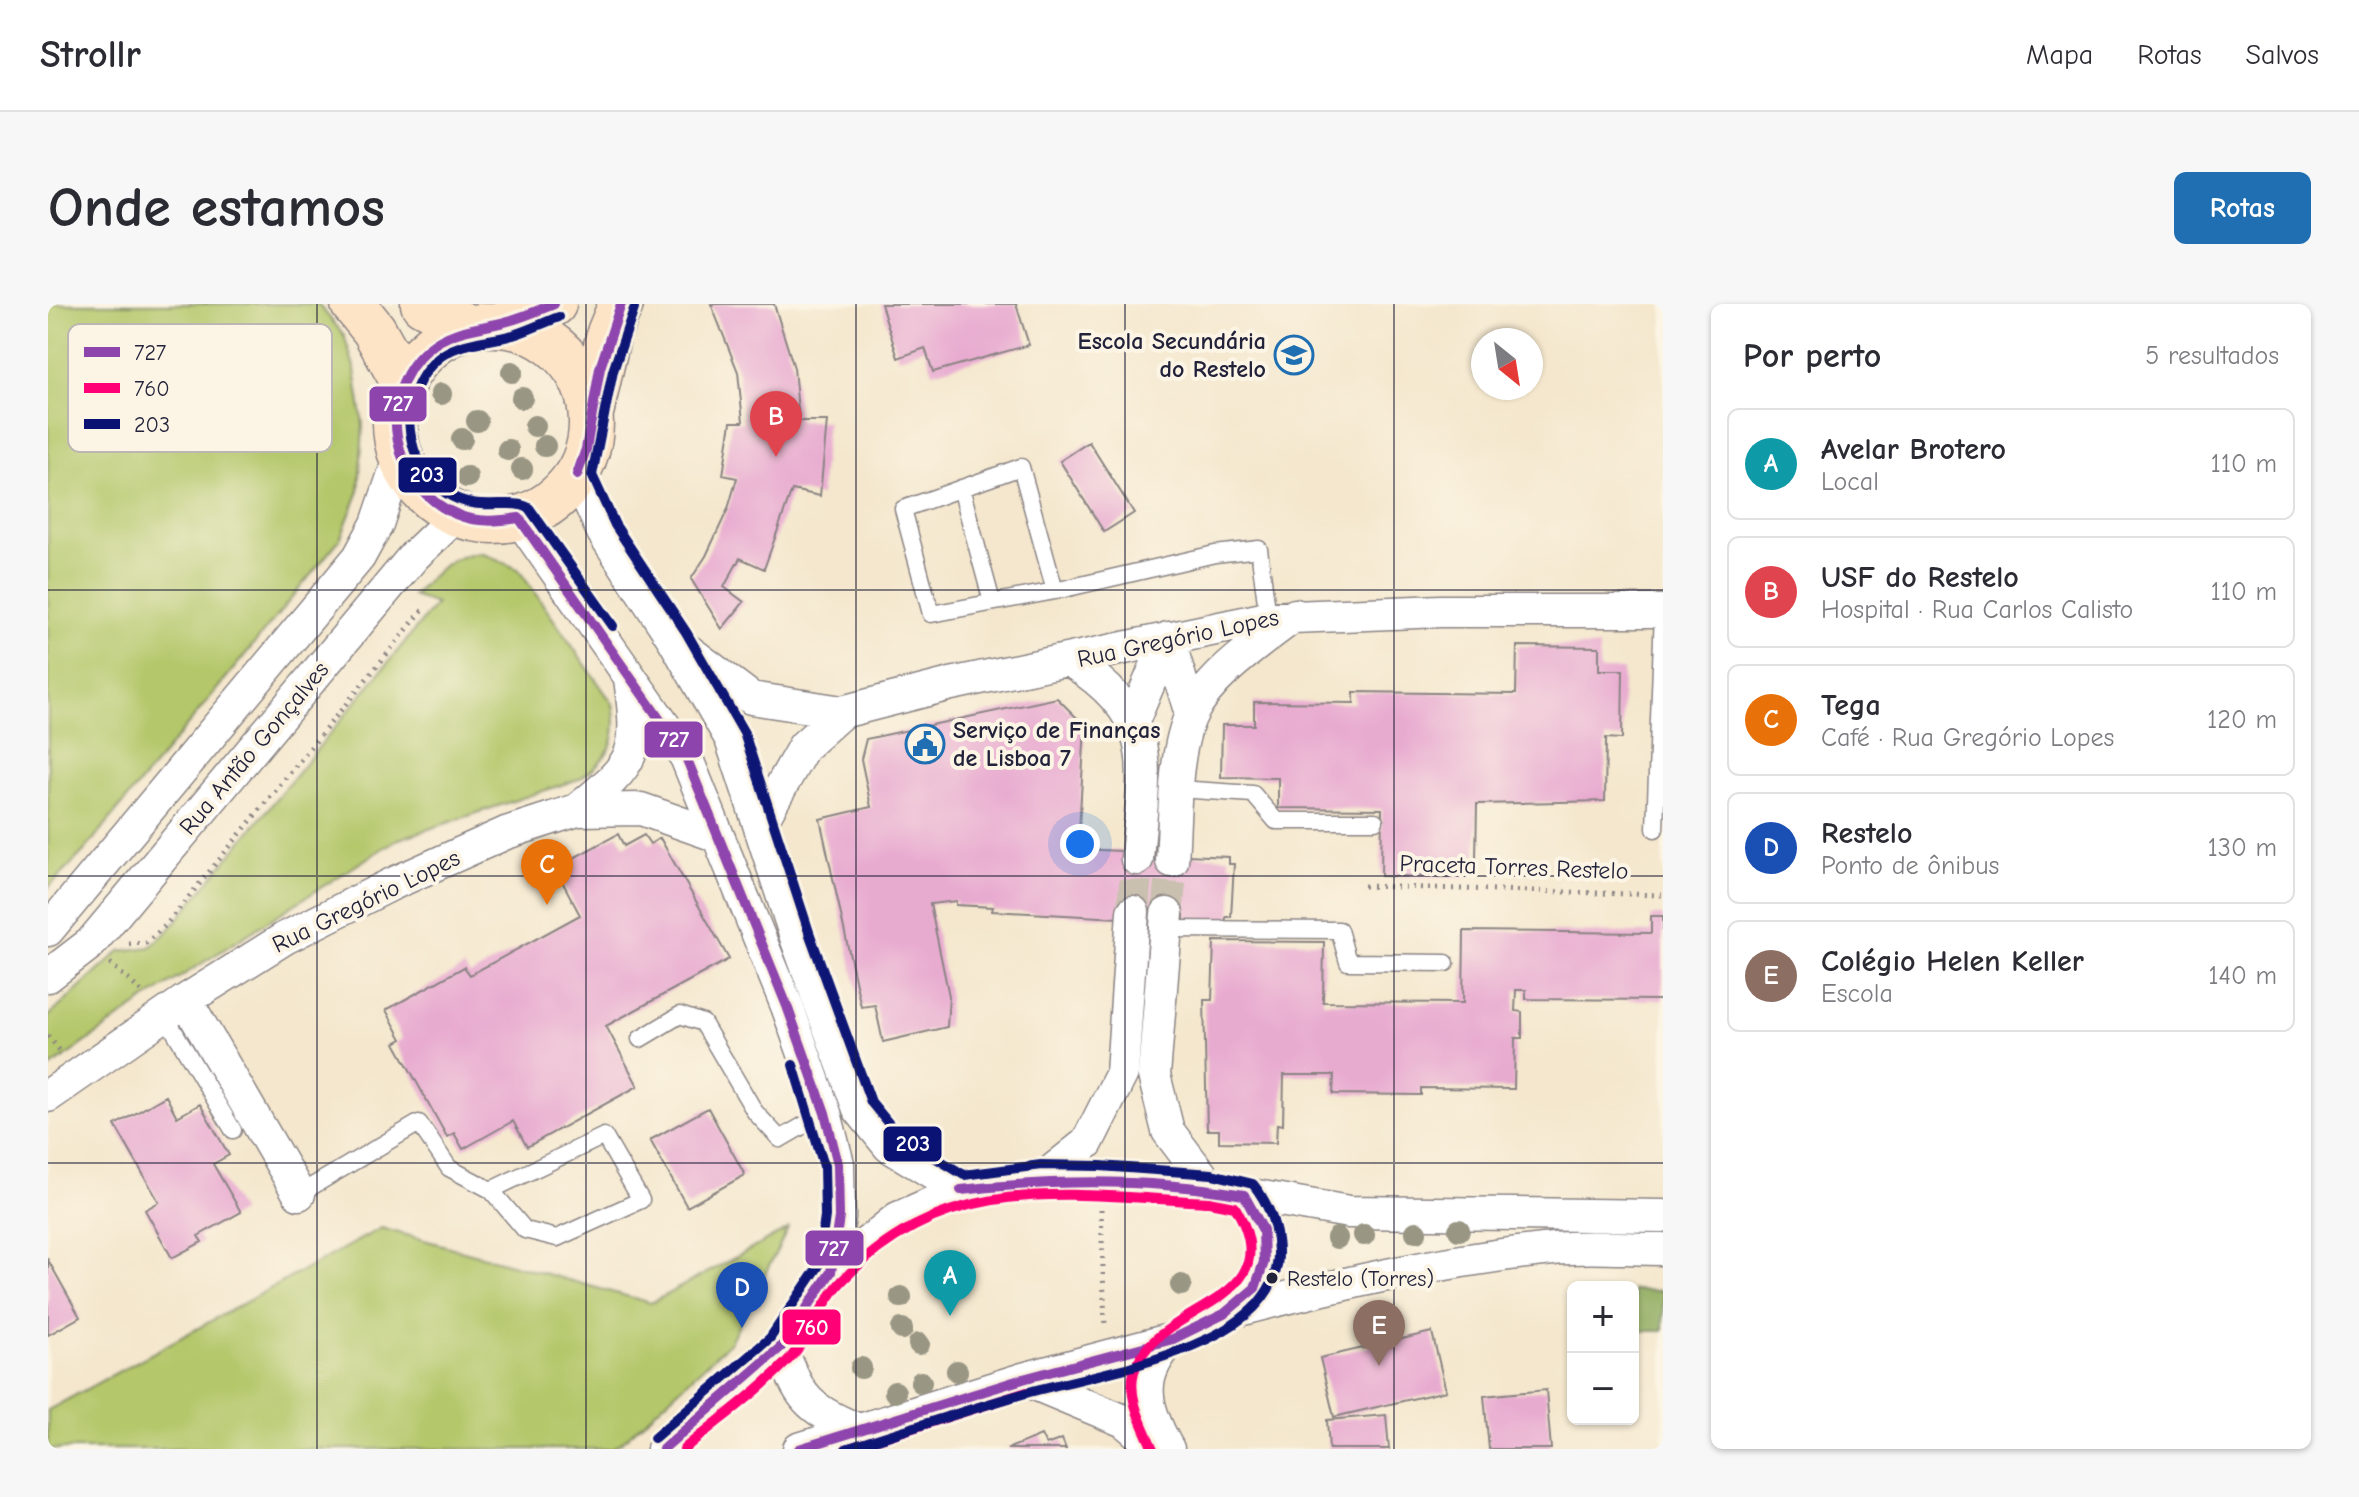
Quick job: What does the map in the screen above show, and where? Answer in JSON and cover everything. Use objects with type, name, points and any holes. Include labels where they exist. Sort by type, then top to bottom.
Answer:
[{"type":"main road","points":[[353,304],[374,330],[403,382]]},
{"type":"main road","points":[[423,304],[485,325],[533,331],[560,349],[581,377],[592,409]]},
{"type":"main road","points":[[554,304],[441,339],[419,357],[403,382],[395,406],[394,432],[400,456],[422,491],[457,515],[488,522],[519,518],[542,509],[562,494],[577,475],[590,443],[592,409],[609,333],[621,304]]},
{"type":"street","name":"Rua Antão Gonçalves","points":[[48,930],[359,557],[377,524],[400,456]]},
{"type":"street","points":[[577,475],[603,532],[674,640],[731,739],[761,822],[797,940],[859,1109],[889,1146],[961,1190]]},
{"type":"street","name":"Rua Antão Gonçalves","points":[[48,976],[91,943],[414,556],[457,515]]},
{"type":"street","points":[[519,518],[629,671],[686,757],[715,835],[787,1006],[825,1113],[838,1164],[839,1217],[831,1272]]},
{"type":"street","name":"Rua Gregório Lopes","points":[[842,712],[951,684],[1282,616],[1663,611]]},
{"type":"street","points":[[1172,861],[1180,759],[1191,714],[1230,666],[1282,616]]},
{"type":"street","points":[[1168,638],[1191,714]]},
{"type":"street","points":[[1133,721],[1168,638]]},
{"type":"street","points":[[674,640],[751,698],[842,712]]},
{"type":"street","points":[[1071,661],[1099,679],[1133,721],[1145,755],[1137,859]]},
{"type":"street","points":[[577,810],[624,766],[637,734],[629,671]]},
{"type":"street","points":[[761,822],[804,746],[842,712]]},
{"type":"street","name":"Rua Gregório Lopes","points":[[48,1096],[175,1007],[285,938],[392,884],[506,833],[577,810],[641,809],[715,835]]},
{"type":"street","points":[[1042,1179],[1087,1143],[1122,1073],[1133,919],[1166,921],[1154,1075],[1168,1131],[1211,1188]]},
{"type":"street","points":[[175,1007],[299,1194]]},
{"type":"street","points":[[663,1449],[781,1347],[831,1272],[898,1218],[961,1190],[1042,1179],[1211,1188],[1349,1212],[1663,1216]]},
{"type":"street","points":[[1224,1314],[1255,1288],[1264,1262],[1263,1230],[1244,1195]]},
{"type":"street","points":[[799,1449],[1023,1379],[1173,1339],[1224,1314],[1362,1278],[1430,1265],[1557,1248],[1663,1249]]},
{"type":"street","points":[[1168,1449],[1152,1420],[1147,1383],[1155,1357],[1173,1339]]},
{"type":"street","points":[[781,1347],[797,1392],[823,1415],[856,1429]]},
{"type":"street","points":[[1023,1379],[1124,1421],[1157,1449]]},
{"type":"lane","points":[[1055,591],[1021,467],[903,509],[931,614],[1055,591],[1215,554],[1259,549],[1282,616]]},
{"type":"lane","points":[[961,488],[992,602]]},
{"type":"lane","points":[[1655,829],[1663,611]]},
{"type":"lane","points":[[1178,789],[1253,794],[1276,821],[1375,821]]},
{"type":"lane","points":[[1166,921],[1339,930],[1348,962],[1446,963]]},
{"type":"lane","points":[[175,1007],[233,1130]]},
{"type":"lane","points":[[640,1039],[680,1015],[703,1023],[755,1112],[780,1139],[825,1113]]},
{"type":"lane","points":[[299,1194],[419,1123],[449,1168],[491,1190],[525,1230],[557,1238],[641,1200],[604,1136],[491,1190]]},
{"type":"path","points":[[116,946],[146,943],[165,926],[426,606]]},
{"type":"path","name":"Praceta Torres Restelo","points":[[1364,886],[1663,895]]},
{"type":"path","points":[[104,958],[110,952]]},
{"type":"path","points":[[48,1036],[67,1059]]},
{"type":"path","points":[[1101,1196],[1105,1337]]},
{"type":"green space","points":[[48,304],[318,304],[344,335],[355,370],[363,425],[359,491],[340,539],[85,850],[48,888]]},
{"type":"green space","points":[[481,553],[518,569],[613,704],[615,728],[605,756],[579,779],[396,840],[152,995],[48,1069],[48,1017],[120,951],[150,947],[169,930],[436,604],[413,596],[451,561]]},
{"type":"green space","points":[[381,1228],[651,1303],[788,1229],[730,1342],[622,1442],[610,1449],[48,1449],[48,1410]]},
{"type":"green space","points":[[1639,1290],[1663,1291],[1663,1331],[1639,1331]]},
{"type":"building","points":[[711,304],[774,304],[794,368],[799,421],[827,421],[820,496],[792,490],[764,569],[740,558],[724,587],[744,602],[722,629],[691,579],[706,556],[728,509],[737,478],[723,475],[731,422],[743,422],[738,372]]},
{"type":"building","points":[[881,304],[1016,304],[1029,345],[933,372],[925,348],[898,358]]},
{"type":"building","points":[[1089,442],[1134,513],[1104,532],[1060,461]]},
{"type":"building","points":[[1517,646],[1599,647],[1599,670],[1623,670],[1622,739],[1606,738],[1605,801],[1477,804],[1476,859],[1466,859],[1465,877],[1381,876],[1382,809],[1278,808],[1278,778],[1221,777],[1222,725],[1254,725],[1254,702],[1354,703],[1354,692],[1516,694]]},
{"type":"building","points":[[1057,698],[1085,726],[1078,849],[1122,851],[1137,859],[1187,862],[1188,855],[1229,857],[1229,864],[1234,864],[1231,917],[1226,917],[1225,924],[1184,922],[1184,915],[1119,912],[1118,918],[992,911],[993,907],[956,905],[956,901],[930,904],[949,996],[947,1027],[883,1042],[875,1005],[861,1007],[820,819],[871,807],[861,759],[866,739]]},
{"type":"building","points":[[618,834],[624,846],[644,835],[650,844],[660,838],[729,959],[606,1026],[638,1086],[527,1147],[513,1121],[463,1149],[454,1133],[447,1137],[395,1043],[402,1039],[386,1010],[464,967],[470,975],[580,915],[555,868]]},
{"type":"building","points":[[1651,916],[1663,916],[1663,1000],[1526,999],[1526,990],[1516,990],[1515,1011],[1522,1012],[1522,1038],[1515,1038],[1514,1089],[1421,1088],[1421,1095],[1333,1094],[1334,1075],[1284,1075],[1283,1125],[1277,1124],[1276,1143],[1219,1142],[1219,1130],[1207,1130],[1204,1000],[1212,1000],[1214,941],[1324,942],[1323,1002],[1463,1003],[1464,931],[1651,933]]},
{"type":"building","points":[[166,1096],[177,1117],[200,1104],[229,1155],[213,1164],[241,1212],[198,1236],[202,1242],[172,1258],[145,1210],[159,1202],[115,1125]]},
{"type":"building","points":[[708,1108],[745,1175],[687,1207],[650,1140]]},
{"type":"building","points":[[48,1260],[80,1317],[48,1335]]},
{"type":"building","points":[[1432,1332],[1446,1391],[1334,1417],[1320,1358]]},
{"type":"building","points":[[1546,1390],[1551,1449],[1489,1449],[1484,1396]]},
{"type":"building","points":[[1386,1415],[1389,1449],[1329,1449],[1327,1420]]},
{"type":"building","points":[[1041,1435],[1046,1445],[1062,1439],[1066,1449],[1007,1449]]},
{"type":"tunnel","points":[[1133,912],[1137,859]]},
{"type":"tunnel","points":[[1167,914],[1172,861]]},
{"type":"transit line","name":"727","points":[[519,518],[473,519],[458,515],[436,502],[418,485],[405,463],[398,440],[396,415],[400,391],[411,369],[437,342],[456,333],[514,319],[554,304]]},
{"type":"transit line","name":"727","points":[[577,475],[586,449],[600,368],[621,304]]},
{"type":"transit line","name":"203","points":[[634,309],[613,371],[592,475],[615,525],[686,632],[744,733],[810,935],[871,1102],[898,1135],[964,1175],[1041,1165],[1212,1174],[1253,1184],[1268,1207],[1276,1233],[1278,1251],[1271,1284],[1250,1312],[1218,1333],[1180,1351],[1138,1365],[1026,1393],[846,1449]]},
{"type":"transit line","name":"203","points":[[559,317],[513,335],[459,347],[436,360],[420,380],[415,392],[410,431],[417,457],[426,474],[446,493],[470,503],[513,504],[529,508],[613,626]]},
{"type":"transit line","name":"727","points":[[519,518],[686,757],[787,1006],[825,1113],[838,1164],[839,1217],[831,1272],[781,1347],[663,1449]]},
{"type":"transit line","name":"203","points":[[654,1438],[770,1338],[818,1267],[825,1216],[824,1166],[793,1065]]},
{"type":"transit line","name":"727","points":[[799,1449],[1023,1379],[1173,1339],[1224,1314],[1255,1288],[1264,1262],[1263,1230],[1244,1195],[1208,1189],[1102,1182],[961,1190]]},
{"type":"transit line","name":"760","points":[[684,1449],[753,1393],[791,1357],[842,1281],[883,1245],[925,1221],[969,1205],[1014,1197],[1109,1196],[1209,1202],[1235,1207],[1249,1240],[1247,1265],[1235,1284],[1167,1330],[1147,1349],[1134,1372],[1134,1402],[1153,1449]]},
{"type":"transit line","name":"760","points":[[846,1449],[1027,1392]]},
{"type":"place","name":"Escola Secundária do Restelo","points":[[1294,355]]},
{"type":"place","name":"USF do Restelo","points":[[776,457]]},
{"type":"place","name":"Serviço de Finanças de Lisboa 7","points":[[925,744]]},
{"type":"place","name":"Tega","points":[[547,905]]},
{"type":"place","name":"Restelo (Torres)","points":[[1272,1278]]},
{"type":"place","name":"Avelar Brotero","points":[[950,1316]]},
{"type":"place","name":"Restelo","points":[[742,1328]]},
{"type":"place","name":"Colégio Helen Keller","points":[[1379,1366]]}]
